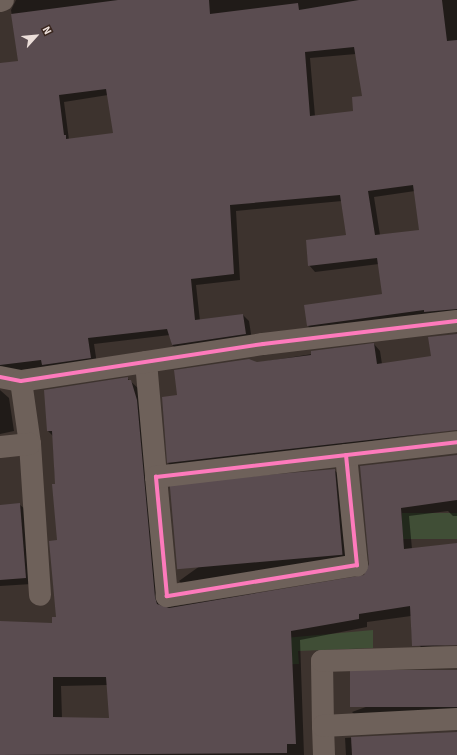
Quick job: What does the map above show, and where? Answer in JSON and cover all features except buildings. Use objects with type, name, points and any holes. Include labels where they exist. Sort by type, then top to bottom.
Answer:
[{"type":"street","points":[[0,377],[21,381],[263,344],[457,321]]},
{"type":"street","points":[[146,362],[167,596],[357,564],[346,456]]},
{"type":"street","points":[[21,381],[30,444],[40,595]]},
{"type":"street","points":[[156,478],[457,442]]},
{"type":"street","points":[[0,447],[30,444]]},
{"type":"street","points":[[324,755],[322,661],[457,657]]},
{"type":"street","points":[[323,726],[457,718]]},
{"type":"green space","points":[[402,513],[457,513],[457,539],[402,539]]},
{"type":"green space","points":[[373,630],[373,648],[298,651],[299,664],[243,666],[241,642]]},
{"type":"cycle path","points":[[0,377],[21,381],[263,344],[457,321]]},
{"type":"cycle path","points":[[346,455],[357,565],[167,596],[156,477],[457,442]]}]
